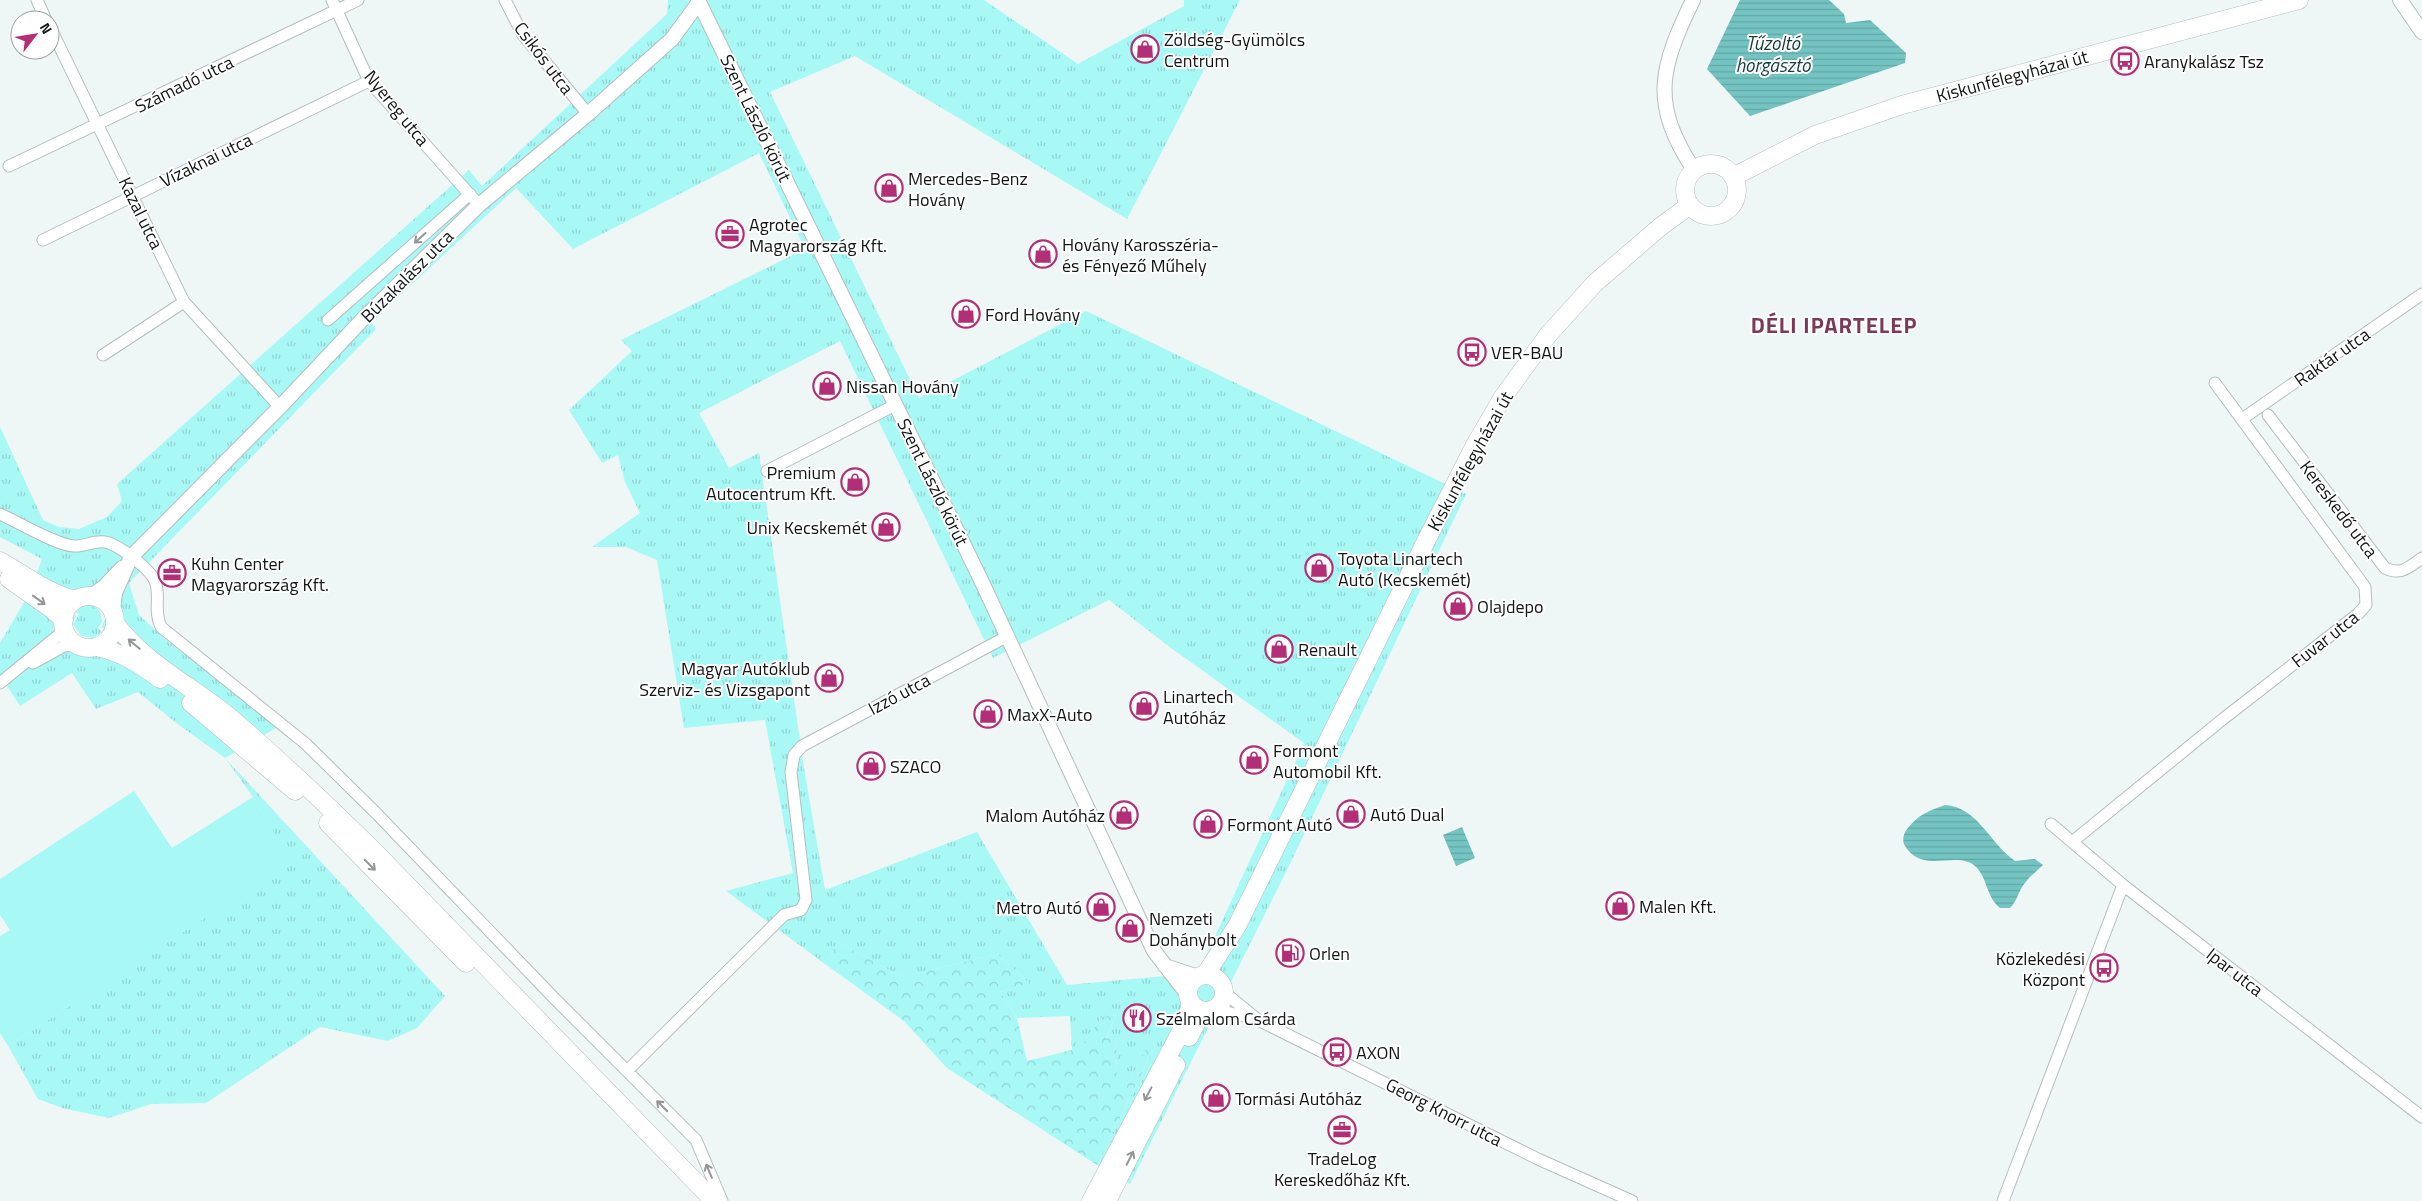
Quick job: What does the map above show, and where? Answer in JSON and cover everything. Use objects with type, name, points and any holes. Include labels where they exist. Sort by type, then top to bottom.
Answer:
[{"type":"main road","name":"Kiskunfélegyházai út","points":[[1733,177],[1815,135],[1902,105],[2299,0]]},
{"type":"main road","points":[[1707,164],[1715,164],[1722,167],[1733,177],[1736,183],[1736,198],[1733,204],[1722,214],[1708,216],[1695,211],[1690,205],[1685,187],[1694,170],[1707,164]]},
{"type":"main road","name":"Kiskunfélegyházai út","points":[[1212,982],[1237,926],[1474,445],[1503,397],[1548,335],[1589,289],[1641,243],[1690,205]]},
{"type":"main road","points":[[0,561],[62,597],[104,600],[132,644],[225,714],[319,798],[375,852],[714,1201]]},
{"type":"main road","points":[[0,574],[53,610],[76,644],[90,648],[97,647],[116,651],[178,692],[312,806],[699,1201]]},
{"type":"main road","points":[[64,625],[68,607],[83,598]]},
{"type":"main road","points":[[97,647],[108,640],[114,617]]},
{"type":"main road","points":[[1091,1201],[1186,1022],[1200,1005],[1221,1002],[1212,982],[1190,984],[1200,1005],[1194,1027],[1165,1089],[1107,1201]]},
{"type":"street","name":"Számadó utca","points":[[8,166],[98,125],[334,5],[358,0]]},
{"type":"street","name":"Csikós utca","points":[[504,0],[523,35],[588,114]]},
{"type":"street","points":[[1693,0],[1675,37],[1664,77],[1664,100],[1675,138],[1694,170]]},
{"type":"street","points":[[2400,0],[2422,32]]},
{"type":"street","name":"Búzakalász utca","points":[[328,320],[474,200],[588,114],[672,39],[700,1]]},
{"type":"street","name":"Szent László körút","points":[[700,1],[1006,637],[1154,951],[1164,966],[1200,1005]]},
{"type":"street","name":"Nyereg utca","points":[[334,5],[369,80],[474,200]]},
{"type":"street","name":"Kazal utca","points":[[60,47],[184,302],[280,407]]},
{"type":"street","name":"Vízaknai utca","points":[[43,240],[369,80]]},
{"type":"street","name":"Búzakalász utca","points":[[83,598],[103,588],[128,560],[280,407],[474,200]]},
{"type":"street","name":"Raktár utca","points":[[2242,419],[2422,294]]},
{"type":"street","points":[[103,355],[184,302]]},
{"type":"street","name":"Fuvar utca","points":[[2072,842],[2223,719],[2358,614],[2366,605],[2365,587],[2214,383]]},
{"type":"street","points":[[768,471],[895,405]]},
{"type":"street","name":"Kereskedő utca","points":[[2268,414],[2385,568],[2392,572],[2404,571],[2422,558]]},
{"type":"street","points":[[0,514],[75,547],[94,542],[105,542],[115,545],[128,560],[149,572],[155,581],[158,591],[156,615],[160,627],[306,744],[377,814],[696,1140],[722,1201]]},
{"type":"street","name":"Búzakalász utca","points":[[114,617],[115,593],[128,560]]},
{"type":"street","points":[[0,683],[64,625]]},
{"type":"street","name":"Izzó utca","points":[[627,1071],[784,915],[801,910],[804,905],[806,900],[790,772],[794,755],[802,746],[1006,637]]},
{"type":"street","points":[[13,672],[64,646],[76,644]]},
{"type":"street","name":"Ipar utca","points":[[2051,824],[2123,885],[2422,1117]]},
{"type":"street","points":[[2003,1201],[2123,885]]},
{"type":"street","points":[[1164,966],[1212,982]]},
{"type":"street","name":"Georg Knorr utca","points":[[1212,982],[1258,1020]]},
{"type":"street","name":"Georg Knorr utca","points":[[1200,1005],[1258,1020],[1538,1159],[1632,1201]]},
{"type":"green space","points":[[668,0],[984,0],[1078,64],[1184,6],[1184,0],[1240,0],[1127,219],[855,56],[770,92],[919,398],[1086,311],[1466,494],[1289,866],[1130,1184],[1097,1165],[1155,1046],[1150,1043],[1128,1083],[1116,1073],[1117,1041],[1106,1039],[1116,1015],[1102,1017],[1080,1048],[1072,1051],[1070,1016],[1017,1018],[1000,992],[1029,983],[997,954],[902,977],[838,942],[825,964],[726,891],[793,873],[765,720],[684,728],[657,560],[626,547],[592,547],[640,513],[625,482],[618,455],[602,463],[569,410],[632,351],[621,340],[805,249],[759,153],[573,249],[516,188],[371,322],[376,329],[129,583],[139,615],[166,640],[281,725],[225,758],[179,725],[138,692],[96,709],[72,673],[20,706],[0,675],[0,643],[29,594],[42,559],[0,537],[0,427],[43,520],[59,527],[79,529],[107,517],[122,501],[117,484],[469,170],[482,186],[667,14]],"holes":[[[840,341],[993,658],[1109,600],[1171,648],[1304,743],[1198,973],[1067,985],[977,832],[825,890],[803,762],[759,453],[729,468],[699,413]],[[87,602],[96,605],[106,616],[102,627],[107,632],[95,641],[80,640],[75,635],[73,629],[76,616],[71,612],[74,607]]]},
{"type":"green space","points":[[83,605],[92,605],[100,611],[102,622],[98,628],[102,632],[93,638],[81,636],[73,624],[79,614],[74,611]]},
{"type":"green space","points":[[225,758],[445,996],[417,1028],[388,1041],[320,1027],[206,1103],[151,1104],[109,1118],[62,1108],[38,1099],[8,1046],[290,862],[253,797]]},
{"type":"green space","points":[[134,791],[172,848],[253,797],[291,862],[8,1046],[0,1033],[0,936],[10,930],[0,915],[0,879]]},
{"type":"green space","points":[[838,942],[902,977],[997,954],[1029,983],[1000,992],[1017,1018],[1027,1061],[1080,1048],[1102,1017],[1116,1015],[1106,1038],[1117,1041],[1116,1072],[1128,1083],[1150,1042],[1155,1046],[1097,1165],[947,1068],[904,1021],[825,964]]},
{"type":"water","name":"Tűzoltó horgásztó","points":[[1740,0],[1829,0],[1844,14],[1846,23],[1870,20],[1906,53],[1905,63],[1750,116],[1707,69]]},
{"type":"water","points":[[1945,805],[1956,807],[1975,819],[2006,854],[2015,861],[2035,859],[2043,865],[2025,883],[2010,908],[2000,908],[1995,904],[1982,876],[1975,866],[1959,860],[1930,861],[1921,859],[1912,855],[1905,846],[1903,842],[1904,835],[1911,824],[1924,814]]},
{"type":"water","points":[[1462,827],[1475,858],[1456,866],[1443,835]]},
{"type":"place","name":"Zöldség-Gyümölcs Centrum","points":[[1145,49]]},
{"type":"place","name":"Aranykalász Tsz","points":[[2125,61]]},
{"type":"place","name":"Mercedes-Benz Hovány","points":[[889,188]]},
{"type":"place","name":"Agrotec Magyarország Kft.","points":[[730,234]]},
{"type":"place","name":"Hovány Karosszéria- és Fényező Műhely","points":[[1043,254]]},
{"type":"place","name":"Ford Hovány","points":[[966,314]]},
{"type":"place","name":"VER-BAU","points":[[1472,352]]},
{"type":"place","name":"Nissan Hovány","points":[[827,386]]},
{"type":"place","name":"Premium Autocentrum Kft.","points":[[855,482]]},
{"type":"place","name":"Unix Kecskemét","points":[[886,527]]},
{"type":"place","name":"Toyota Linartech Autó (Kecskemét)","points":[[1319,568]]},
{"type":"place","name":"Kuhn Center Magyarország Kft.","points":[[172,573]]},
{"type":"place","name":"Olajdepo","points":[[1458,606]]},
{"type":"place","name":"Renault","points":[[1279,649]]},
{"type":"place","name":"Magyar Autóklub Szerviz- és Vizsgapont","points":[[829,678]]},
{"type":"place","name":"Linartech Autóház","points":[[1144,706]]},
{"type":"place","name":"MaxX-Auto","points":[[988,714]]},
{"type":"place","name":"Formont Automobil Kft.","points":[[1254,760]]},
{"type":"place","name":"SZACO","points":[[871,766]]},
{"type":"place","name":"Autó Dual","points":[[1351,814]]},
{"type":"place","name":"Malom Autóház","points":[[1124,815]]},
{"type":"place","name":"Formont Autó","points":[[1208,824]]},
{"type":"place","name":"Malen Kft.","points":[[1620,906]]},
{"type":"place","name":"Metro Autó","points":[[1101,907]]},
{"type":"place","name":"Nemzeti Dohánybolt","points":[[1130,928]]},
{"type":"place","name":"Orlen","points":[[1290,953]]},
{"type":"place","name":"Közlekedési Központ","points":[[2104,968]]},
{"type":"place","name":"Szélmalom Csárda","points":[[1137,1018]]},
{"type":"place","name":"AXON","points":[[1337,1052]]},
{"type":"place","name":"Tormási Autóház","points":[[1216,1098]]},
{"type":"place","name":"TradeLog Kereskedőház Kft.","points":[[1342,1130]]},
{"type":"district","name":"DÉLI IPARTELEP","points":[[1834,325]]}]
